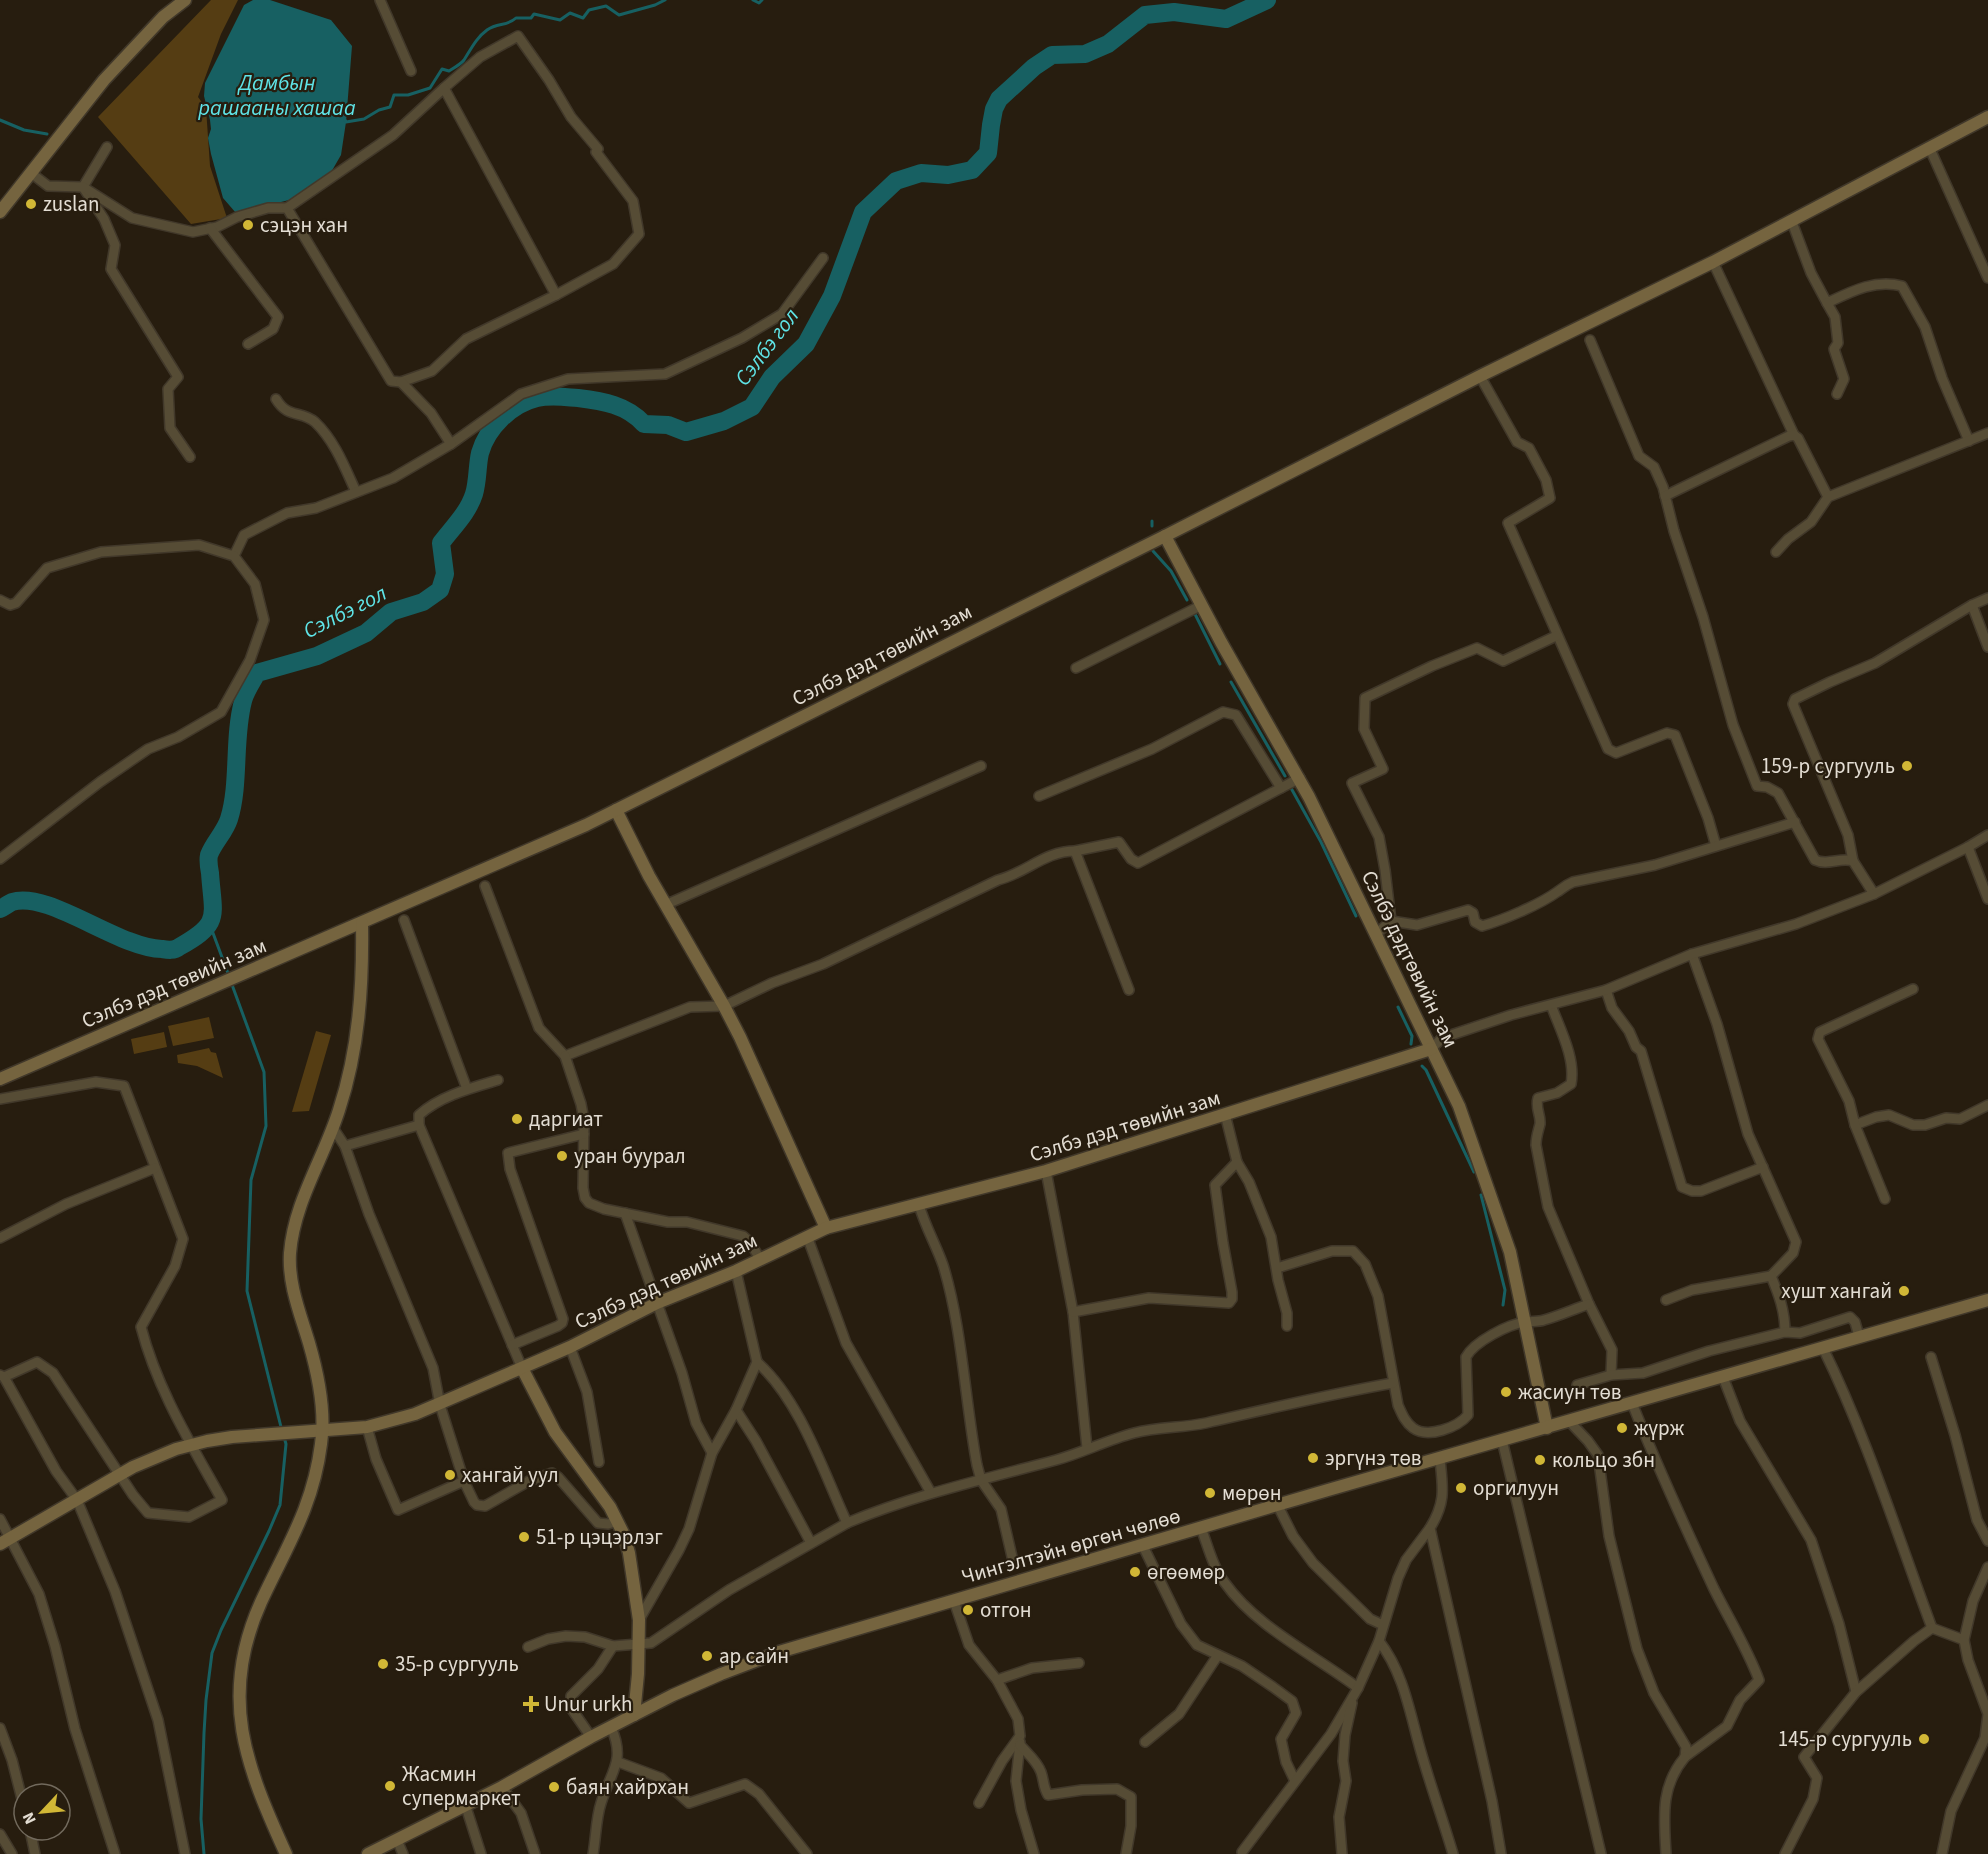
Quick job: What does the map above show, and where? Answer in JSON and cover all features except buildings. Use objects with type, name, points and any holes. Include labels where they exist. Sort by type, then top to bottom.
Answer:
[{"type":"street","points":[[0,212],[104,80],[163,17],[185,0]]},
{"type":"street","points":[[380,0],[411,71]]},
{"type":"street","points":[[31,173],[48,186],[83,187],[132,218],[193,232],[268,208],[287,208],[393,135],[480,57],[518,36],[549,80],[571,117],[598,149],[596,152],[633,201],[639,234],[613,264],[466,339],[432,371],[401,382],[391,381],[287,208]]},
{"type":"street","points":[[444,88],[556,295]]},
{"type":"street","name":"Сэлбэ дэд төвийн зам","points":[[0,1079],[363,923],[616,810],[1165,537],[1480,376],[1713,262],[1988,117]]},
{"type":"street","points":[[83,187],[107,147]]},
{"type":"street","points":[[1929,149],[1988,278]]},
{"type":"street","points":[[83,187],[104,219],[115,245],[111,269],[178,377],[168,389],[170,428],[190,457]]},
{"type":"street","points":[[1792,222],[1811,273],[1835,317],[1838,343],[1834,349],[1844,379],[1836,394]]},
{"type":"street","points":[[210,228],[278,317],[273,329],[248,344]]},
{"type":"street","points":[[234,556],[244,535],[287,513],[316,508],[393,478],[451,444],[521,394],[568,379],[664,374],[742,338],[782,314],[823,258]]},
{"type":"street","points":[[1713,262],[1794,435],[1798,438],[1828,497]]},
{"type":"street","points":[[1827,303],[1864,287],[1884,282],[1902,286],[1925,327],[1942,378],[1969,441]]},
{"type":"street","points":[[1590,340],[1639,456],[1654,467],[1665,496],[1734,725],[1757,786],[1767,787],[1778,793],[1815,860],[1825,863],[1844,859],[1853,861]]},
{"type":"street","points":[[1480,376],[1517,442],[1528,448],[1546,480],[1550,498],[1508,523],[1556,636],[1608,749],[1616,753],[1667,733],[1676,735],[1716,846]]},
{"type":"street","points":[[401,382],[431,413],[451,444]]},
{"type":"street","points":[[276,399],[281,407],[291,414],[300,414],[314,421],[341,459],[356,492]]},
{"type":"street","points":[[1776,552],[1788,539],[1811,522],[1828,497],[1898,467],[1988,433]]},
{"type":"street","points":[[1665,496],[1794,435]]},
{"type":"street","name":"Сэлбэ дэдтөвийн зам","points":[[1165,537],[1300,778],[1459,1106],[1510,1252],[1546,1428]]},
{"type":"street","points":[[0,600],[10,605],[16,603],[47,568],[101,552],[199,545],[234,556],[255,584],[264,620],[249,660],[223,710],[178,737],[148,749],[100,782],[0,859]]},
{"type":"street","points":[[1874,894],[1853,861],[1848,835],[1793,704],[1795,699],[1875,663],[1972,605],[1988,598]]},
{"type":"street","points":[[1076,668],[1202,605]]},
{"type":"street","points":[[1972,605],[1988,647]]},
{"type":"street","points":[[1391,921],[1385,870],[1378,837],[1352,783],[1383,770],[1364,729],[1365,698],[1432,666],[1477,648],[1503,661],[1556,636]]},
{"type":"street","points":[[1038,796],[1152,749],[1223,712],[1236,715],[1281,788]]},
{"type":"street","points":[[665,905],[981,766]]},
{"type":"street","points":[[565,1056],[690,1007],[724,1006],[772,983],[823,964],[998,880],[1022,871],[1044,857],[1062,851],[1075,851],[1119,842],[1131,859],[1138,863],[1300,778]]},
{"type":"street","points":[[616,810],[665,905],[724,1006],[826,1228]]},
{"type":"street","points":[[1376,934],[1391,921],[1417,925],[1468,910],[1473,913],[1475,922],[1482,926],[1535,905],[1573,882],[1638,869],[1795,822]]},
{"type":"street","points":[[1431,1049],[1446,1037],[1511,1015],[1606,990],[1692,954],[1796,924],[1874,894],[1988,836]]},
{"type":"street","points":[[1968,847],[1988,899]]},
{"type":"street","points":[[1075,851],[1129,990]]},
{"type":"street","points":[[485,886],[539,1028],[565,1056],[581,1104],[585,1198],[589,1203],[604,1209],[668,1222],[687,1222],[744,1236],[760,1259]]},
{"type":"street","points":[[404,920],[467,1089]]},
{"type":"street","points":[[286,1854],[248,1762],[241,1724],[240,1688],[244,1655],[255,1617],[305,1512],[315,1474],[322,1430],[317,1371],[294,1294],[290,1254],[301,1205],[333,1128],[350,1071],[363,968],[363,923]]},
{"type":"street","points":[[1666,1300],[1692,1290],[1770,1276],[1793,1253],[1796,1242],[1748,1134],[1717,1024],[1692,954]]},
{"type":"street","points":[[1885,1199],[1849,1101],[1818,1039],[1820,1032],[1913,989]]},
{"type":"street","points":[[1606,990],[1612,1008],[1629,1031],[1636,1047],[1641,1051],[1682,1188],[1701,1191],[1763,1167]]},
{"type":"street","points":[[1551,1005],[1573,1073],[1571,1084],[1557,1093],[1538,1098],[1536,1106],[1540,1122],[1536,1145],[1548,1207],[1588,1304],[1612,1350],[1611,1375]]},
{"type":"street","name":"Сэлбэ дэд төвийн зам","points":[[191,1444],[254,1435],[367,1427],[415,1414],[570,1347],[657,1303],[736,1271],[826,1228],[1046,1172],[1224,1114],[1362,1073],[1431,1049]]},
{"type":"street","points":[[498,1080],[467,1089],[427,1108],[419,1115],[419,1125],[538,1403],[558,1437],[618,1521],[629,1554],[639,1620],[634,1715]]},
{"type":"street","points":[[0,1099],[96,1082],[124,1086],[183,1239],[175,1266],[141,1327],[147,1352],[167,1399],[222,1500],[189,1517],[148,1513],[120,1475],[53,1373],[37,1362],[2,1376],[56,1472],[77,1500],[104,1563],[158,1720],[185,1854]]},
{"type":"street","points":[[1856,1125],[1888,1115],[1913,1125],[1925,1125],[1946,1118],[1960,1119],[1988,1106]]},
{"type":"street","points":[[1224,1114],[1236,1162],[1249,1182],[1266,1223],[1287,1313],[1287,1326]]},
{"type":"street","points":[[345,1146],[419,1125]]},
{"type":"street","points":[[333,1128],[345,1146],[369,1214],[433,1368],[440,1405],[464,1481],[474,1502],[485,1506],[529,1481],[552,1473],[598,1523],[608,1524],[618,1521]]},
{"type":"street","points":[[512,1345],[558,1326],[563,1319],[510,1169],[508,1153],[584,1134]]},
{"type":"street","points":[[1073,1312],[1149,1298],[1230,1303],[1232,1292],[1215,1185],[1236,1162]]},
{"type":"street","points":[[0,1238],[63,1206],[155,1168]]},
{"type":"street","points":[[1046,1172],[1073,1312],[1087,1448]]},
{"type":"street","points":[[919,1205],[926,1227],[943,1264],[952,1304],[977,1465],[981,1480],[1001,1509],[1012,1561]]},
{"type":"street","points":[[625,1213],[682,1373],[696,1423],[712,1453]]},
{"type":"street","points":[[807,1236],[846,1343],[931,1493]]},
{"type":"street","points":[[1277,1268],[1332,1251],[1353,1251],[1365,1264],[1378,1296],[1393,1383],[1403,1418],[1418,1431],[1430,1432],[1462,1421],[1468,1415],[1466,1366],[1470,1351],[1504,1329],[1524,1322],[1541,1321],[1588,1304]]},
{"type":"street","points":[[736,1271],[757,1362],[778,1382],[795,1410],[846,1523]]},
{"type":"street","points":[[1770,1276],[1782,1302],[1785,1332]]},
{"type":"street","name":"Чингэлтэйн өргөн чөлөө","points":[[368,1854],[502,1787],[634,1715],[697,1684],[769,1656],[1502,1440],[1988,1300]]},
{"type":"street","points":[[1577,1385],[1611,1375],[1643,1373],[1709,1351],[1785,1332],[1800,1333],[1850,1317],[1855,1322],[1859,1336]]},
{"type":"street","points":[[570,1347],[587,1392],[599,1462]]},
{"type":"street","points":[[1823,1348],[1868,1449],[1932,1628],[1964,1640]]},
{"type":"street","points":[[1931,1357],[1955,1435],[1974,1511],[1988,1541]]},
{"type":"street","points":[[639,1620],[689,1529],[712,1453],[736,1410],[757,1362]]},
{"type":"street","points":[[1723,1377],[1740,1421],[1811,1540],[1825,1578],[1856,1692]]},
{"type":"street","points":[[528,1647],[567,1635],[585,1637],[613,1646],[639,1645],[655,1641],[711,1601],[846,1523],[931,1493],[1059,1459],[1135,1433],[1202,1423],[1393,1383]]},
{"type":"street","points":[[1632,1403],[1659,1470],[1759,1680],[1740,1700],[1726,1726],[1685,1757],[1674,1771],[1667,1791],[1663,1819],[1666,1854]]},
{"type":"street","points":[[736,1410],[756,1441],[811,1543]]},
{"type":"street","points":[[1569,1421],[1598,1455],[1609,1536],[1637,1649],[1654,1693],[1686,1747],[1685,1757]]},
{"type":"street","points":[[367,1427],[374,1452],[398,1510],[464,1481]]},
{"type":"street","points":[[1502,1440],[1601,1854]]},
{"type":"street","points":[[5,1541],[120,1475],[162,1454],[191,1444]]},
{"type":"street","points":[[1242,1852],[1331,1734],[1356,1692],[1379,1641],[1398,1578],[1406,1560],[1438,1515],[1444,1493],[1440,1460]]},
{"type":"street","points":[[1278,1506],[1293,1536],[1313,1563],[1370,1619],[1383,1625]]},
{"type":"street","points":[[0,1519],[5,1541],[39,1594],[55,1646],[75,1729],[115,1854]]},
{"type":"street","points":[[1202,1528],[1224,1582],[1244,1605],[1295,1646],[1327,1665],[1356,1692]]},
{"type":"street","points":[[1430,1528],[1492,1801],[1501,1854]]},
{"type":"street","points":[[1143,1546],[1181,1623],[1197,1645],[1242,1666],[1292,1701],[1296,1713],[1281,1739],[1286,1762],[1296,1781]]},
{"type":"street","points":[[1942,1854],[1950,1811],[1985,1738],[1988,1714],[1968,1660],[1964,1640],[1973,1601],[1988,1567]]},
{"type":"street","points":[[954,1601],[969,1645],[997,1680],[1018,1719],[1020,1741],[1016,1781],[1021,1810],[1034,1854]]},
{"type":"street","points":[[1785,1854],[1813,1799],[1817,1778],[1804,1757],[1856,1692],[1932,1628]]},
{"type":"street","points":[[1379,1641],[1391,1657],[1406,1696],[1421,1752],[1454,1854]]},
{"type":"street","points":[[591,1737],[571,1708],[571,1696],[598,1669],[613,1646]]},
{"type":"street","points":[[1145,1742],[1179,1714],[1218,1655]]},
{"type":"street","points":[[997,1680],[1032,1668],[1079,1663]]},
{"type":"street","points":[[1342,1854],[1339,1817],[1346,1781],[1343,1761],[1345,1735],[1356,1692]]},
{"type":"street","points":[[593,1854],[600,1805],[618,1762],[618,1743],[611,1727]]},
{"type":"street","points":[[0,1728],[18,1782]]},
{"type":"street","points":[[979,1803],[1002,1761],[1020,1741]]},
{"type":"street","points":[[1020,1741],[1041,1771],[1044,1788],[1048,1795],[1082,1790],[1117,1790],[1131,1797],[1131,1826],[1126,1854]]},
{"type":"street","points":[[618,1762],[661,1778],[689,1803],[745,1784],[759,1794],[807,1854]]},
{"type":"street","points":[[502,1787],[521,1813],[535,1854]]},
{"type":"street","points":[[465,1804],[481,1854]]},
{"type":"street","points":[[0,1834],[12,1854]]},
{"type":"street","points":[[397,1840],[403,1854]]},
{"type":"shaded area","points":[[211,0],[238,0],[221,34],[198,97],[206,108],[210,166],[227,218],[191,224],[98,117]]},
{"type":"shaded area","points":[[209,1017],[214,1038],[173,1046],[168,1026]]},
{"type":"shaded area","points":[[316,1031],[331,1035],[309,1111],[292,1112]]},
{"type":"shaded area","points":[[164,1032],[167,1047],[134,1054],[131,1039]]},
{"type":"shaded area","points":[[209,1048],[211,1052],[216,1053],[223,1078],[197,1066],[178,1063],[177,1055]]},
{"type":"water","name":"Дамбын рашааны хашаа","points":[[253,0],[270,0],[331,20],[352,46],[346,122],[341,155],[330,174],[293,199],[248,213],[236,213],[223,198],[211,154],[208,138],[211,129],[204,96],[205,83],[244,5]]},
{"type":"waterway","points":[[345,120],[346,122],[364,119],[379,110],[390,107],[394,95],[408,95],[430,88],[442,69],[449,71],[463,61],[483,33],[516,18],[531,18],[534,14],[560,20],[570,13],[583,18],[589,10],[606,6],[619,15],[665,0]]},
{"type":"waterway","points":[[753,0],[759,3],[762,0]]},
{"type":"waterway","name":"Сэлбэ гол","points":[[0,909],[12,902],[27,901],[44,904],[125,940],[144,946],[171,950],[193,939],[202,932],[212,918],[209,855],[229,819],[234,791],[240,716],[245,694],[257,673],[317,656],[366,633],[391,612],[423,602],[440,590],[445,574],[441,543],[464,514],[471,501],[483,444],[494,426],[509,411],[527,401],[542,397],[587,399],[622,408],[644,424],[668,425],[686,432],[724,421],[752,407],[772,377],[806,344],[832,296],[863,212],[896,181],[921,173],[948,175],[972,170],[988,153],[994,109],[999,99],[1034,67],[1052,55],[1085,54],[1108,44],[1145,15],[1174,12],[1226,19],[1267,0]]},
{"type":"waterway","points":[[0,120],[24,130],[47,134]]},
{"type":"waterway","points":[[1152,521],[1152,526]]},
{"type":"waterway","points":[[1153,551],[1171,571],[1187,600]]},
{"type":"waterway","points":[[1195,614],[1220,664]]},
{"type":"waterway","points":[[1231,682],[1285,776]]},
{"type":"waterway","points":[[1291,788],[1321,842],[1356,916]]},
{"type":"waterway","points":[[210,925],[229,976]]},
{"type":"waterway","points":[[231,982],[264,1072],[266,1126],[251,1180],[247,1291],[282,1431]]},
{"type":"waterway","points":[[1398,1007],[1412,1036],[1411,1044]]},
{"type":"waterway","points":[[1422,1066],[1426,1070],[1474,1172]]},
{"type":"waterway","points":[[1481,1195],[1505,1290],[1503,1305]]},
{"type":"waterway","points":[[204,1854],[201,1819],[204,1733],[212,1653],[280,1505],[286,1444],[284,1437]]},
{"type":"place","name":"zuslan","points":[[31,204]]},
{"type":"place","name":"сэцэн хан","points":[[248,225]]},
{"type":"place","name":"159-р сургууль","points":[[1907,766]]},
{"type":"place","name":"даргиат","points":[[517,1119]]},
{"type":"place","name":"уран буурал","points":[[562,1156]]},
{"type":"place","name":"хушт хангай","points":[[1904,1291]]},
{"type":"place","name":"жасиун төв","points":[[1506,1392]]},
{"type":"place","name":"жүрж","points":[[1622,1428]]},
{"type":"place","name":"эргүнэ төв","points":[[1313,1458]]},
{"type":"place","name":"кольцо збн","points":[[1540,1460]]},
{"type":"place","name":"хангай уул","points":[[450,1475]]},
{"type":"place","name":"оргилуун","points":[[1461,1488]]},
{"type":"place","name":"мөрөн","points":[[1210,1493]]},
{"type":"place","name":"51-р цэцэрлэг","points":[[524,1537]]},
{"type":"place","name":"өгөөмөр","points":[[1135,1572]]},
{"type":"place","name":"отгон","points":[[968,1610]]},
{"type":"place","name":"ар сайн","points":[[707,1656]]},
{"type":"place","name":"35-р сургууль","points":[[383,1664]]},
{"type":"place","name":"Unur urkh","points":[[531,1704]]},
{"type":"place","name":"145-р сургууль","points":[[1924,1739]]},
{"type":"place","name":"Жасмин супермаркет","points":[[390,1786]]},
{"type":"place","name":"баян хайрхан","points":[[554,1787]]}]
